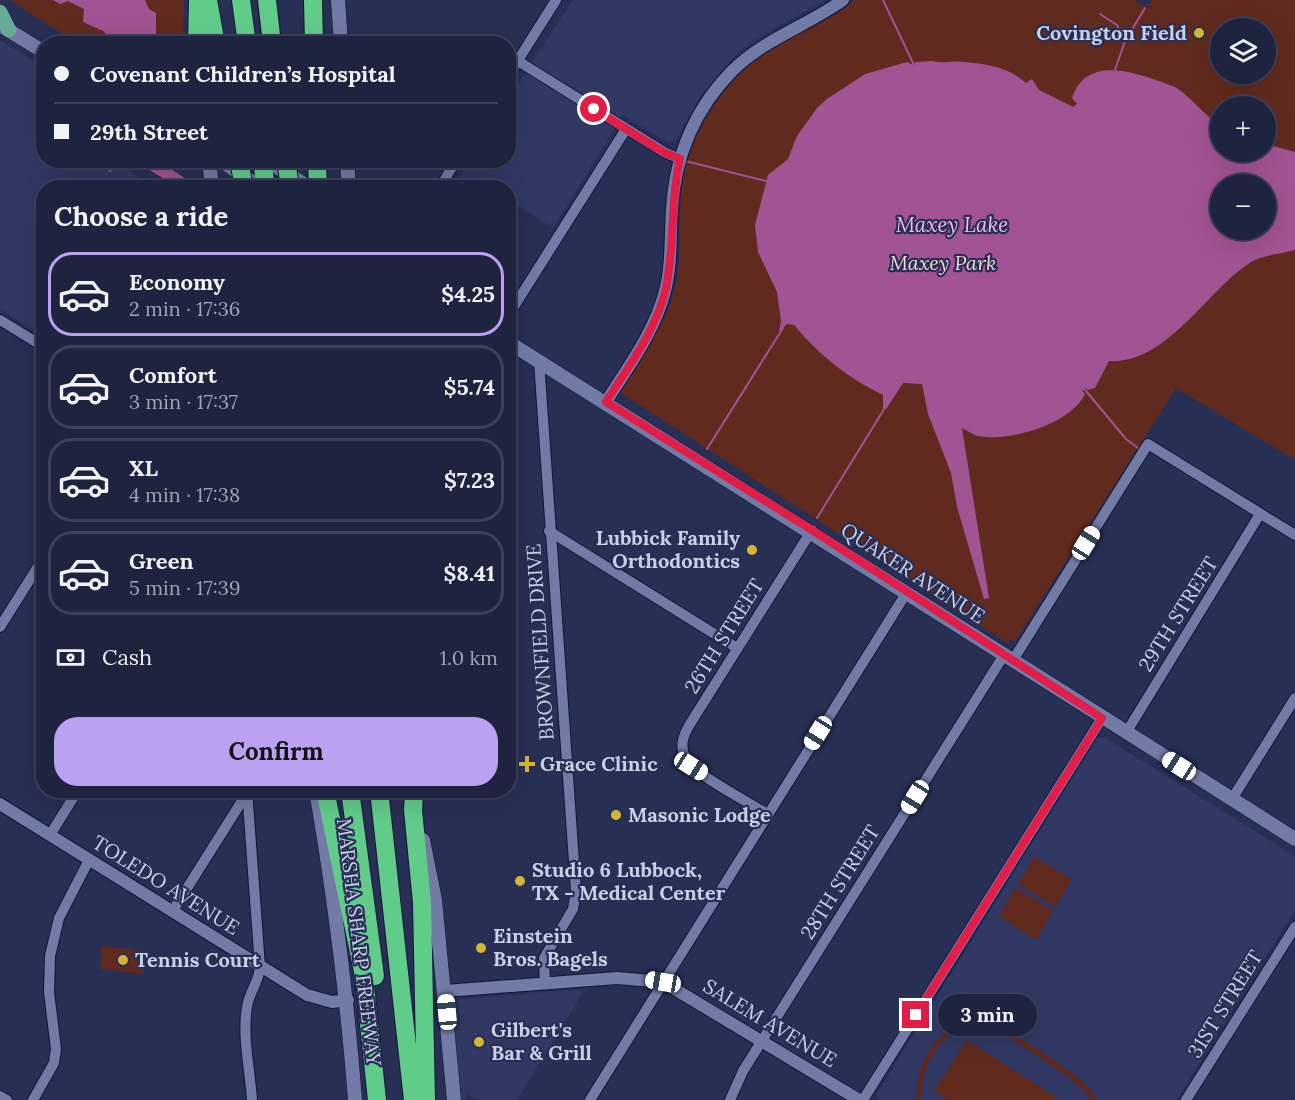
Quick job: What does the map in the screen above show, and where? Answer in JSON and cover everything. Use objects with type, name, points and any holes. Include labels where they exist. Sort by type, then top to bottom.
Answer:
[{"type":"highway","points":[[197,36],[198,0]]},
{"type":"highway","points":[[208,0],[215,36]]},
{"type":"highway","points":[[242,0],[246,36]]},
{"type":"highway","points":[[267,0],[271,36]]},
{"type":"highway","points":[[313,0],[314,36]]},
{"type":"highway","points":[[327,798],[364,976],[377,1100]]},
{"type":"highway","name":"MARSHA SHARP FREEWAY","points":[[351,798],[378,1001],[388,1100]]},
{"type":"highway","name":"MARSHA SHARP FREEWAY","points":[[380,798],[413,1100]]},
{"type":"highway","points":[[413,798],[412,810],[422,903],[426,1100]]},
{"type":"main road","points":[[338,0],[340,36]]},
{"type":"main road","points":[[0,12],[4,27],[36,47]]},
{"type":"main road","points":[[232,168],[249,180]]},
{"type":"main road","points":[[277,168],[297,180]]},
{"type":"main road","name":"QUAKER AVENUE","points":[[516,347],[812,530],[1008,658],[1295,839]]},
{"type":"main road","name":"MARSHA SHARP FREEWAY","points":[[317,798],[348,1000],[355,1100]]},
{"type":"main road","points":[[415,798],[435,900],[454,1100]]},
{"type":"street","points":[[516,64],[556,0]]},
{"type":"street","points":[[606,402],[661,306],[669,271],[672,209],[680,159],[694,123],[707,102],[734,69],[770,41],[843,0]]},
{"type":"street","points":[[518,61],[626,129],[680,159]]},
{"type":"street","points":[[516,303],[626,129]]},
{"type":"street","points":[[0,320],[36,343]]},
{"type":"street","name":"BROWNFIELD DRIVE","points":[[539,361],[549,531],[576,891],[573,909],[544,958],[545,984]]},
{"type":"street","name":"28TH STREET","points":[[730,1100],[743,1071],[762,1041],[1148,444],[1260,514]]},
{"type":"street","points":[[1260,514],[1295,536]]},
{"type":"street","name":"29TH STREET","points":[[1126,733],[1260,514]]},
{"type":"street","name":"26TH STREET","points":[[767,814],[689,765],[682,746],[685,733],[812,530]]},
{"type":"street","points":[[549,531],[737,648]]},
{"type":"street","points":[[0,627],[36,570]]},
{"type":"street","points":[[590,1100],[907,592]]},
{"type":"street","points":[[1232,799],[1295,698]]},
{"type":"street","points":[[863,1100],[1102,718]]},
{"type":"street","points":[[50,835],[73,798]]},
{"type":"street","points":[[172,912],[243,798]]},
{"type":"street","points":[[247,798],[260,967],[259,978],[247,1006],[246,1022],[252,1100]]},
{"type":"street","name":"TOLEDO AVENUE","points":[[0,804],[315,999],[332,1002],[348,1000]]},
{"type":"street","points":[[33,1100],[54,1063],[56,1049],[49,983],[50,956],[58,918],[89,860]]},
{"type":"street","name":"31ST STREET","points":[[1186,1100],[1295,927]]},
{"type":"street","name":"SALEM AVENUE","points":[[445,991],[617,978],[663,982],[859,1100]]},
{"type":"street","points":[[0,1096],[7,1100]]},
{"type":"shaded area","points":[[573,0],[826,0],[739,51],[698,99],[676,141],[668,143],[623,115],[553,228],[516,204],[516,180],[458,180],[466,168],[516,168],[516,87]]},
{"type":"shaded area","points":[[0,40],[36,63],[36,168],[124,168],[144,180],[36,180],[36,332],[0,309]]},
{"type":"shaded area","points":[[1104,737],[1295,856],[1295,910],[1176,1100],[878,1100],[877,1094],[1097,738]]},
{"type":"shaded area","points":[[585,989],[517,1100],[478,1100],[468,1094],[464,1100],[458,1100],[462,1097],[461,1087],[458,1086],[452,1009],[455,1000]]},
{"type":"green space","points":[[10,0],[184,0],[183,36],[65,36]]},
{"type":"green space","name":"Maxey Park","points":[[855,0],[1134,0],[1147,8],[1152,0],[1295,0],[1295,460],[1176,388],[1015,641],[1014,639],[1008,641],[1009,644],[621,393],[631,370],[660,326],[671,302],[678,273],[682,184],[693,144],[702,125],[726,90],[756,60],[783,42],[825,20]]},
{"type":"green space","points":[[1034,857],[1072,879],[1055,907],[1018,884]]},
{"type":"green space","points":[[1015,888],[1053,911],[1036,940],[999,916]]},
{"type":"green space","name":"Tennis Court","points":[[102,946],[146,951],[144,974],[100,969]]},
{"type":"green space","points":[[975,1020],[1003,1030],[1042,1052],[1078,1078],[1098,1100],[1093,1100],[1075,1082],[1005,1036],[982,1026],[969,1026],[956,1031],[936,1049],[924,1074],[922,1100],[917,1100],[919,1073],[931,1049],[939,1038],[950,1030],[962,1023]]},
{"type":"green space","points":[[967,1040],[1060,1100],[948,1100],[934,1091]]},
{"type":"water","points":[[53,0],[145,0],[149,9],[156,13],[156,36],[108,36],[103,31],[83,22],[84,9],[68,1],[60,4]]},
{"type":"water","name":"Maxey Lake","points":[[932,61],[981,64],[1005,70],[1026,83],[1032,79],[1039,90],[1073,107],[1077,104],[1072,98],[1078,85],[1087,77],[1108,70],[1132,73],[1176,88],[1210,118],[1210,162],[1276,162],[1276,147],[1295,152],[1295,250],[1266,256],[1251,262],[1235,274],[1167,339],[1149,351],[1130,359],[1109,361],[1095,388],[1087,390],[1085,387],[1086,391],[1082,390],[1085,394],[1078,405],[1053,422],[1022,433],[991,437],[974,435],[962,428],[989,598],[984,599],[957,507],[951,473],[928,414],[922,384],[903,383],[887,408],[883,409],[883,395],[835,365],[794,325],[787,324],[779,332],[781,321],[777,292],[758,252],[755,225],[768,175],[788,159],[797,136],[817,108],[865,74],[907,62],[915,66],[915,62]]},
{"type":"water","points":[[146,168],[169,168],[188,180],[166,180]]},
{"type":"waterway","points":[[883,0],[914,65]]},
{"type":"waterway","points":[[1115,70],[1125,41],[1145,8]]},
{"type":"waterway","points":[[1100,14],[1117,25],[1124,42]]},
{"type":"waterway","points":[[685,161],[766,181]]},
{"type":"waterway","points":[[707,449],[783,328]]},
{"type":"waterway","points":[[1086,391],[1126,439],[1138,448]]},
{"type":"waterway","points":[[817,518],[886,406]]},
{"type":"place","name":"Covington Field","points":[[1199,33]]},
{"type":"place","name":"Lubbick Family Orthodontics","points":[[752,550]]},
{"type":"place","name":"Grace Clinic","points":[[527,764]]},
{"type":"place","name":"Masonic Lodge","points":[[616,815]]},
{"type":"place","name":"Studio 6 Lubbock, TX - Medical Center","points":[[520,881]]},
{"type":"place","name":"Einstein Bros. Bagels","points":[[481,948]]},
{"type":"place","name":"Tennis Court","points":[[123,960]]},
{"type":"place","name":"Gilbert's Bar & Grill","points":[[479,1042]]},
{"type":"route","points":[[594,109],[663,152],[680,159],[672,209],[671,248],[666,290],[649,331],[606,402],[812,530],[1102,718],[916,1015]]}]
